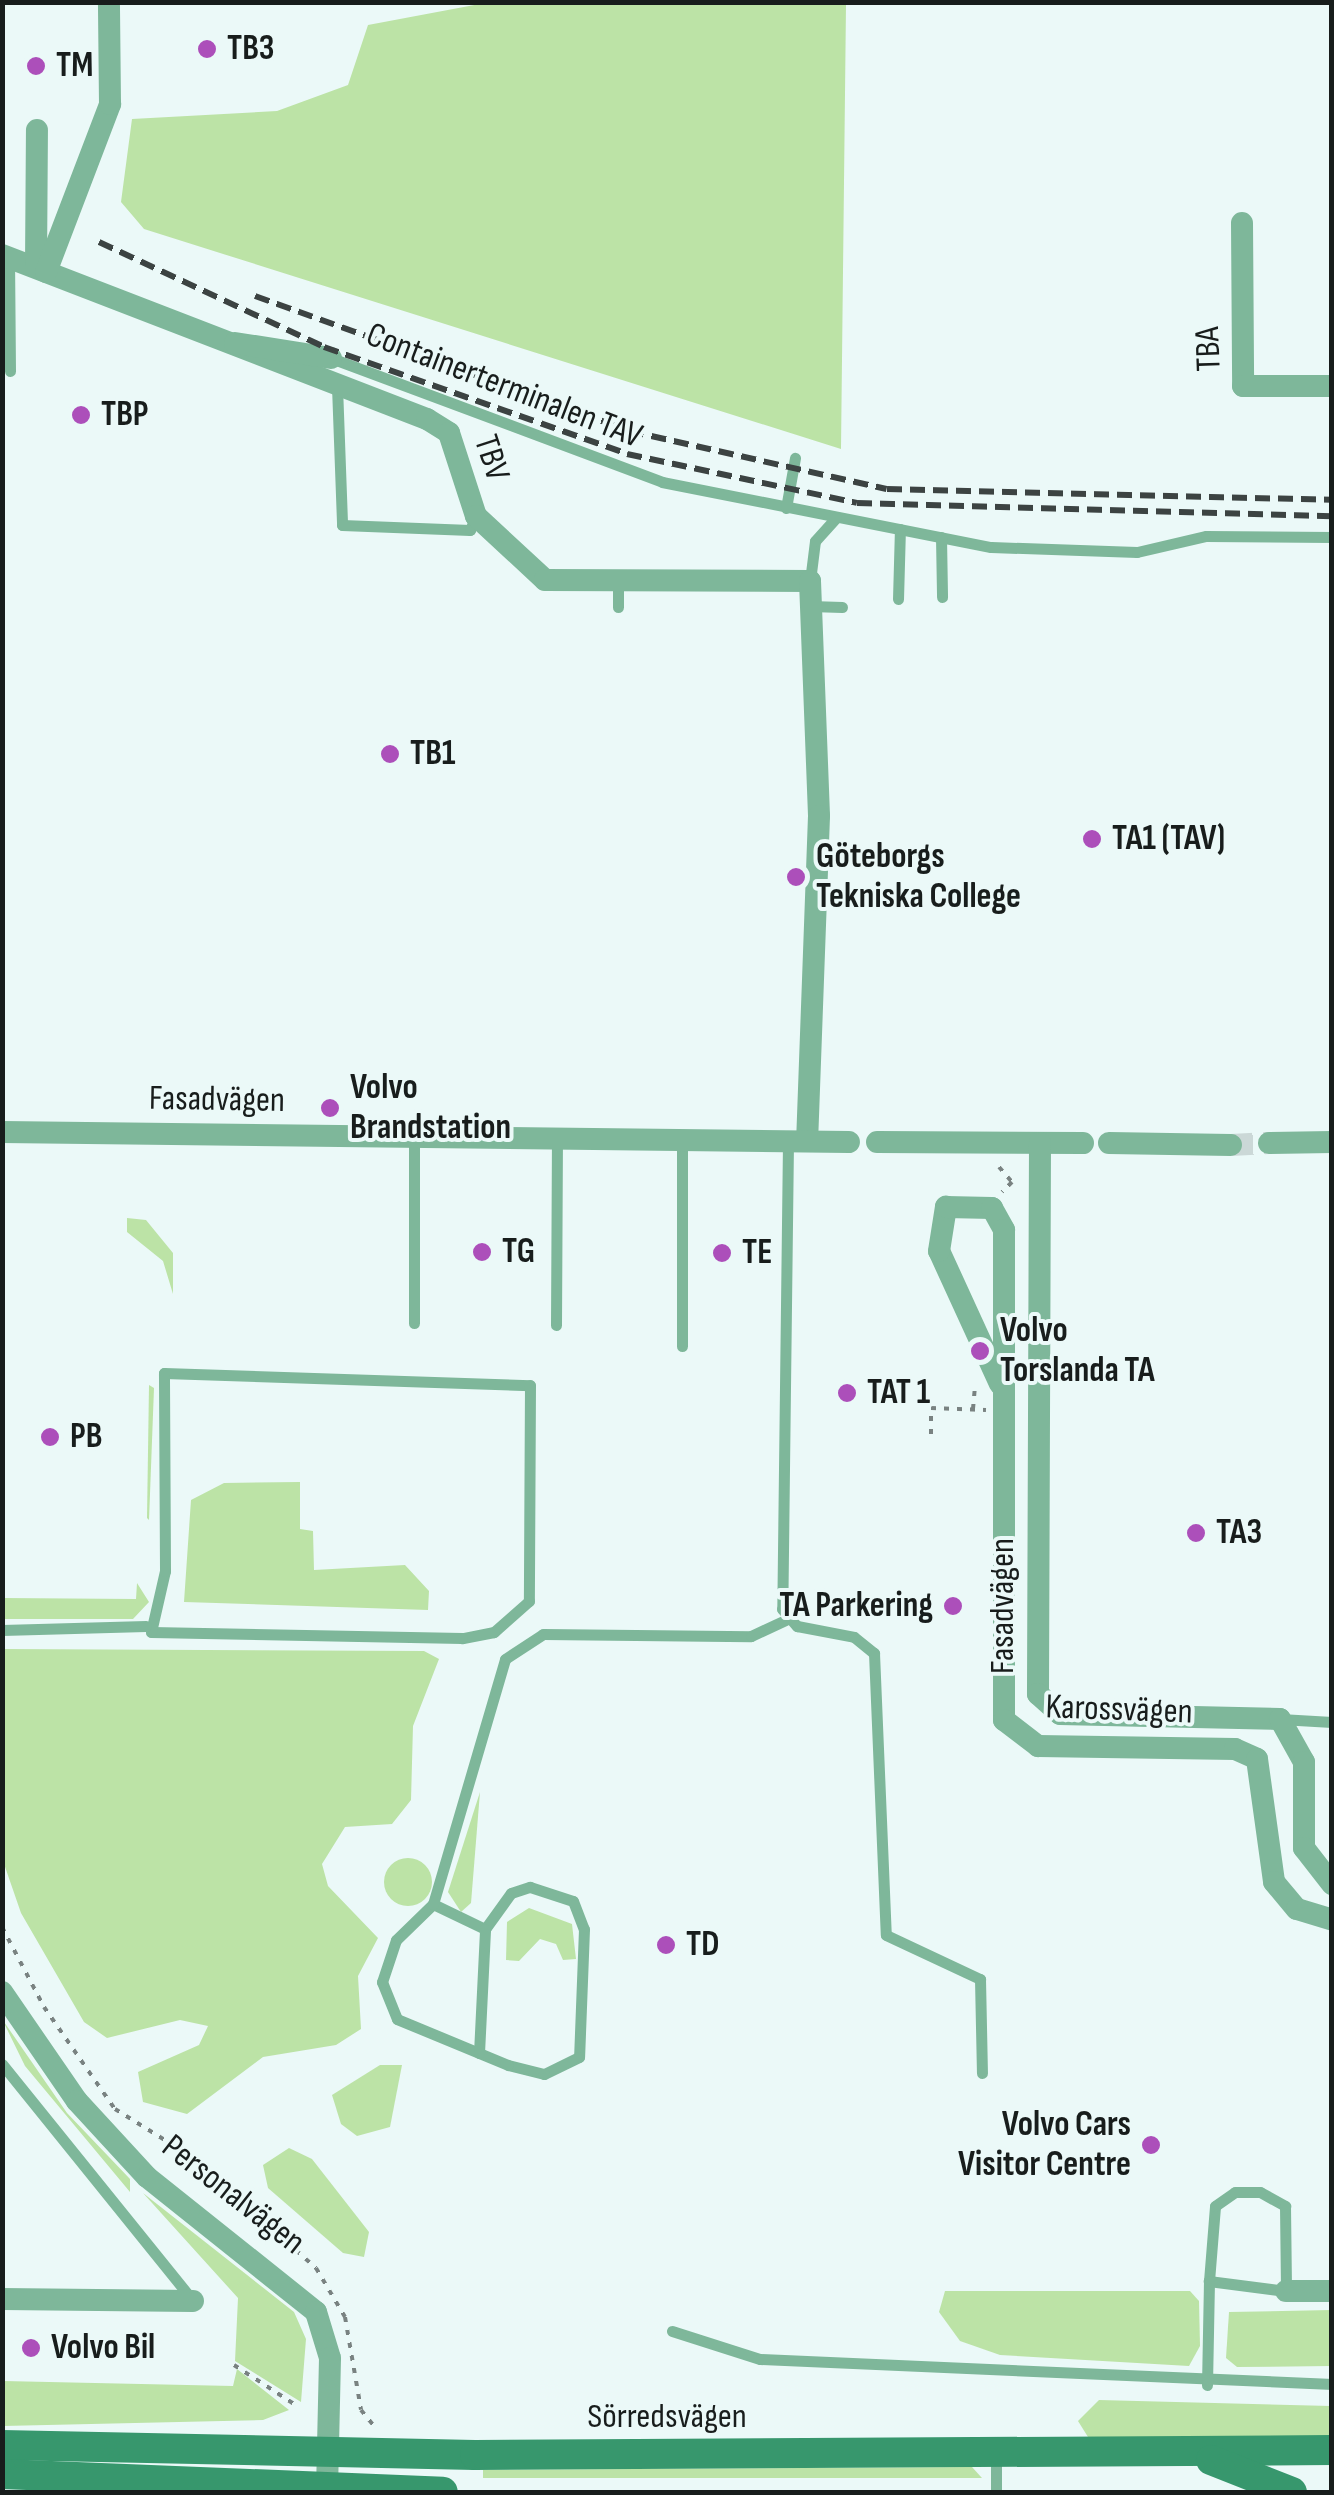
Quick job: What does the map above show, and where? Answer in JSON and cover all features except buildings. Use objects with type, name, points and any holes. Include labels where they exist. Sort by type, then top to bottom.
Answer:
[{"type":"street","points":[[41,269],[110,104],[109,2]]},
{"type":"street","points":[[37,130],[41,269]]},
{"type":"street","name":"TBA","points":[[1242,223],[1243,386],[1332,386]]},
{"type":"street","name":"TBV","points":[[6,256],[449,433],[476,516],[545,580],[810,580]]},
{"type":"street","name":"Containerterminalen TAV","points":[[198,335],[331,358]]},
{"type":"street","points":[[798,1141],[819,834],[810,580]]},
{"type":"street","name":"Fasadvägen","points":[[2,1132],[850,1142]]},
{"type":"street","points":[[877,1142],[1082,1142]]},
{"type":"street","points":[[1109,1142],[1231,1144]]},
{"type":"street","points":[[1268,1143],[1332,1142]]},
{"type":"street","name":"Fasadvägen","points":[[1040,1144],[1038,1694],[1060,1714],[1280,1719]]},
{"type":"street","name":"Karossvägen","points":[[1000,1384],[938,1251],[946,1206],[976,1205],[1002,1219],[1004,1720],[1038,1746],[1235,1749],[1257,1759],[1267,1781],[1274,1882],[1297,1910],[1332,1920]]},
{"type":"street","points":[[1280,1719],[1304,1762],[1304,1848],[1332,1884]]},
{"type":"street","name":"Personalvägen","points":[[2,1992],[77,2100],[147,2176],[316,2312],[330,2358],[328,2489]]},
{"type":"street","points":[[1286,2291],[1332,2291]]},
{"type":"street","points":[[2,2298],[193,2300]]},
{"type":"street","name":"Sörredsvägen","points":[[2,2445],[996,2455],[1332,2450]]},
{"type":"street","points":[[1184,2452],[1292,2492]]},
{"type":"street","points":[[21,2481],[443,2492]]},
{"type":"lane","points":[[6,256],[10,372]]},
{"type":"lane","name":"Containerterminalen TAV","points":[[331,358],[575,456],[786,508],[941,538],[1136,552],[1206,536],[1332,537]]},
{"type":"lane","points":[[337,386],[335,515],[354,529],[429,535],[470,530],[476,516]]},
{"type":"lane","points":[[786,508],[795,458]]},
{"type":"lane","points":[[810,580],[815,541],[836,518]]},
{"type":"lane","points":[[898,598],[900,529]]},
{"type":"lane","points":[[941,538],[942,597]]},
{"type":"lane","points":[[618,580],[618,608]]},
{"type":"lane","points":[[810,606],[842,606]]},
{"type":"lane","points":[[414,1139],[414,1322]]},
{"type":"lane","points":[[556,1325],[557,1140]]},
{"type":"lane","points":[[682,1141],[682,1346]]},
{"type":"lane","points":[[786,1620],[798,1141]]},
{"type":"lane","points":[[2,1630],[146,1626],[170,1636],[462,1638],[510,1622],[529,1601],[530,1384],[164,1372],[164,1571],[146,1626]]},
{"type":"lane","points":[[479,2053],[485,1929],[512,1893],[550,1889],[573,1901],[584,1930],[586,2022],[579,2057],[544,2074],[479,2053],[397,2020],[382,1982],[396,1940],[433,1904],[493,1690],[515,1646],[543,1634],[751,1636],[786,1620],[854,1636],[874,1654],[886,1934],[958,1961],[980,1980],[982,2073]]},
{"type":"lane","points":[[1280,1719],[1332,1722]]},
{"type":"lane","points":[[433,1904],[485,1929]]},
{"type":"lane","points":[[2,2064],[193,2300]]},
{"type":"lane","points":[[1207,2385],[1209,2281],[1215,2206],[1235,2192],[1260,2192],[1285,2206],[1286,2291],[1209,2281]]},
{"type":"lane","points":[[672,2331],[760,2359],[1207,2385],[1332,2384]]},
{"type":"lane","points":[[996,2455],[996,2492]]},
{"type":"path","points":[[973,1409],[975,1384]]},
{"type":"path","points":[[930,1434],[931,1408],[990,1411]]},
{"type":"path","points":[[2,1927],[44,2008],[115,2110],[226,2185],[328,2285],[352,2338],[361,2410],[379,2430]]},
{"type":"path","points":[[234,2365],[294,2404]]},
{"type":"green space","points":[[485,3],[846,5],[841,449],[144,229],[121,202],[132,119],[277,111],[348,85],[368,25]]},
{"type":"green space","points":[[127,1218],[146,1220],[173,1253],[173,1294],[163,1261],[127,1232]]},
{"type":"green space","points":[[149,1385],[154,1388],[149,1520],[147,1518]]},
{"type":"green space","points":[[300,1482],[300,1529],[313,1531],[314,1570],[405,1565],[429,1591],[428,1610],[184,1602],[191,1500],[224,1483]]},
{"type":"green space","points":[[137,1583],[149,1602],[133,1619],[3,1619],[3,1598],[136,1599]]},
{"type":"green space","points":[[3,1649],[424,1651],[439,1659],[413,1726],[411,1800],[392,1824],[345,1827],[322,1864],[328,1886],[378,1938],[358,1976],[361,2029],[336,2045],[263,2057],[187,2114],[143,2102],[138,2072],[199,2045],[208,2026],[180,2020],[107,2038],[84,2022],[21,1913],[3,1861]]},
{"type":"green space","points":[[480,1792],[471,1903],[461,1912],[448,1892]]},
{"type":"green space","points":[[408,1858],[425,1865],[432,1882],[425,1899],[408,1906],[391,1899],[384,1882],[391,1865]]},
{"type":"green space","points":[[529,1908],[572,1924],[576,1959],[563,1960],[556,1944],[540,1939],[519,1961],[506,1960],[507,1922]]},
{"type":"green space","points":[[2,2019],[67,2113],[130,2179],[130,2192],[25,2066]]},
{"type":"green space","points":[[380,2065],[402,2065],[390,2127],[357,2136],[341,2124],[332,2095]]},
{"type":"green space","points":[[289,2148],[312,2159],[369,2232],[364,2257],[343,2253],[268,2188],[263,2165]]},
{"type":"green space","points":[[143,2193],[294,2312],[306,2339],[301,2402],[235,2361],[238,2298]]},
{"type":"green space","points":[[945,2291],[1190,2291],[1199,2301],[1200,2346],[1189,2366],[1000,2355],[960,2341],[939,2312]]},
{"type":"green space","points":[[1331,2310],[1331,2366],[1237,2367],[1226,2358],[1229,2312]]},
{"type":"green space","points":[[237,2369],[289,2410],[263,2420],[3,2426],[3,2381],[233,2386]]},
{"type":"green space","points":[[1099,2400],[1331,2406],[1331,2438],[1088,2437],[1078,2421]]},
{"type":"green space","points":[[972,2467],[982,2478],[483,2478],[483,2470]]},
{"type":"tunnel","points":[[1231,1145],[1269,1143]]},
{"type":"railway","points":[[99,242],[324,347],[627,454],[857,503],[1332,516]]},
{"type":"railway","points":[[255,296],[629,431],[887,489],[1332,500]]},
{"type":"place","name":"TB3","points":[[207,49]]},
{"type":"place","name":"TM","points":[[36,66]]},
{"type":"place","name":"TBP","points":[[81,415]]},
{"type":"place","name":"TB1","points":[[390,754]]},
{"type":"place","name":"TA1 (TAV)","points":[[1092,839]]},
{"type":"place","name":"Göteborgs Tekniska College","points":[[796,877]]},
{"type":"place","name":"Volvo Brandstation","points":[[330,1108]]},
{"type":"place","name":"TG","points":[[482,1252]]},
{"type":"place","name":"TE","points":[[722,1253]]},
{"type":"place","name":"Volvo Torslanda TA","points":[[980,1351]]},
{"type":"place","name":"TAT 1","points":[[847,1393]]},
{"type":"place","name":"PB","points":[[50,1437]]},
{"type":"place","name":"TA3","points":[[1196,1533]]},
{"type":"place","name":"TA Parkering","points":[[953,1606]]},
{"type":"place","name":"TD","points":[[666,1945]]},
{"type":"place","name":"Volvo Cars Visitor Centre","points":[[1151,2145]]},
{"type":"place","name":"Volvo Bil","points":[[31,2348]]}]
